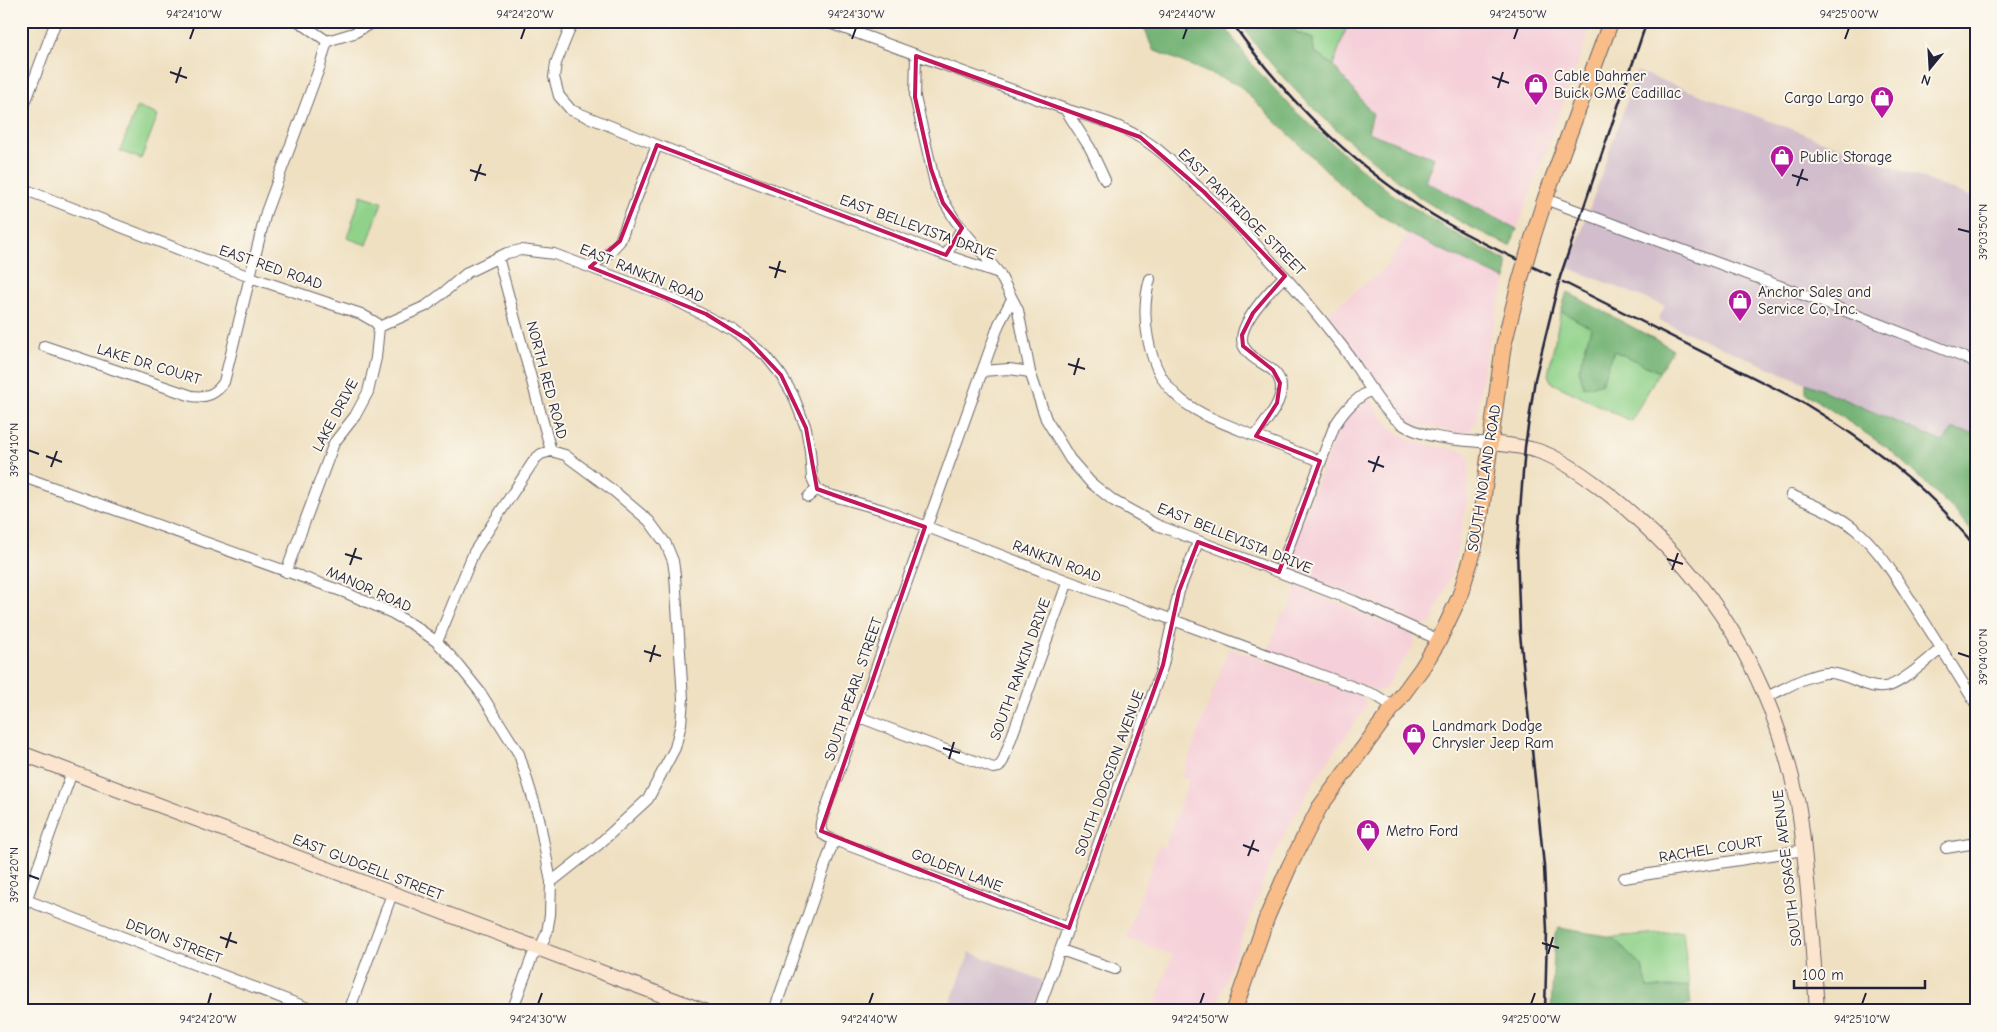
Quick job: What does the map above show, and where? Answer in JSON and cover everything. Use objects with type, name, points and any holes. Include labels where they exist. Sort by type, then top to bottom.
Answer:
[{"type":"main road","name":"SOUTH NOLAND ROAD","points":[[1234,1011],[1267,917],[1289,867],[1316,815],[1422,668],[1439,640],[1459,598],[1473,553],[1481,514],[1503,348],[1519,284],[1544,199],[1611,21]]},
{"type":"street","points":[[21,114],[56,21]]},
{"type":"street","points":[[298,21],[326,41]]},
{"type":"street","points":[[326,41],[354,32],[374,21]]},
{"type":"street","name":"EAST BELLEVISTA DRIVE","points":[[573,21],[556,64],[554,77],[556,88],[563,102],[580,116],[946,255],[999,273],[1018,310],[1030,372],[1040,403],[1053,432],[1070,459],[1091,483],[1114,501],[1157,525],[1354,601],[1439,640]]},
{"type":"street","name":"EAST PARTRIDGE STREET","points":[[824,21],[1065,110],[1121,128],[1140,137],[1164,155],[1245,233],[1285,276],[1344,348],[1396,420],[1405,426],[1431,436],[1490,443]]},
{"type":"street","points":[[250,277],[266,212],[320,66],[326,41]]},
{"type":"street","points":[[916,56],[915,96],[936,188],[943,203],[999,273]]},
{"type":"street","points":[[1065,110],[1090,148],[1104,180]]},
{"type":"street","points":[[590,268],[608,255],[620,242],[657,146]]},
{"type":"street","name":"EAST RED ROAD","points":[[21,188],[250,277],[361,314],[375,322],[379,327]]},
{"type":"street","points":[[1544,199],[1820,301],[1976,362]]},
{"type":"street","points":[[946,255],[962,228]]},
{"type":"street","name":"EAST RANKIN ROAD","points":[[498,257],[507,253],[536,251],[554,254],[669,296],[734,330],[766,356],[793,395],[806,428],[812,478],[817,488]]},
{"type":"street","points":[[379,327],[426,306],[468,272],[498,257]]},
{"type":"street","name":"NORTH RED ROAD","points":[[498,257],[551,451],[565,455],[615,492],[649,521],[666,544],[673,561],[675,575],[683,698],[681,724],[675,748],[648,799],[598,845],[551,882]]},
{"type":"street","points":[[1256,436],[1277,403],[1280,393],[1280,382],[1278,374],[1255,358],[1243,346],[1242,335],[1253,313],[1285,276]]},
{"type":"street","name":"LAKE DR COURT","points":[[44,346],[192,396],[210,396],[224,382],[250,277]]},
{"type":"street","points":[[1150,279],[1144,310],[1151,354],[1169,388],[1190,408],[1212,419],[1320,461]]},
{"type":"street","name":"SOUTH PEARL STREET","points":[[834,840],[823,835],[820,828],[998,324],[1012,299]]},
{"type":"street","name":"LAKE DRIVE","points":[[286,572],[334,443],[355,416],[368,392],[376,358],[379,327]]},
{"type":"street","points":[[982,371],[1009,369],[1030,372]]},
{"type":"street","points":[[1278,572],[1334,427],[1343,411],[1357,398],[1372,389]]},
{"type":"street","name":"SOUTH OSAGE AVENUE","points":[[1490,443],[1525,447],[1540,452],[1578,473],[1623,505],[1668,546],[1698,581],[1720,610],[1744,651],[1766,697],[1789,766],[1798,804],[1811,925],[1817,1011]]},
{"type":"street","points":[[437,642],[474,552],[536,459],[541,454],[551,451]]},
{"type":"street","name":"MANOR ROAD","points":[[21,476],[344,592],[392,613],[413,625],[437,642],[456,662],[480,692],[519,754],[538,818],[551,882],[550,915],[547,932],[540,949],[532,957],[512,1011]]},
{"type":"street","points":[[808,497],[817,488]]},
{"type":"street","name":"RANKIN ROAD","points":[[817,488],[823,493],[883,510],[1375,695],[1394,707]]},
{"type":"street","points":[[1791,495],[1830,511],[1856,530],[1879,555],[1895,575],[1976,704]]},
{"type":"street","name":"SOUTH DODGION AVENUE","points":[[1038,1011],[1163,665],[1179,590],[1198,542]]},
{"type":"street","name":"SOUTH RANKIN DRIVE","points":[[859,717],[993,768],[999,767],[1003,761],[1068,581]]},
{"type":"street","points":[[1766,697],[1811,677],[1827,673],[1844,674],[1869,686],[1888,686],[1899,681],[1942,648]]},
{"type":"street","name":"EAST GUDGELL STREET","points":[[21,753],[704,1011]]},
{"type":"street","points":[[21,915],[24,899],[72,772]]},
{"type":"street","points":[[774,1011],[834,840]]},
{"type":"street","name":"GOLDEN LANE","points":[[834,840],[1069,928]]},
{"type":"street","points":[[1946,848],[1976,843]]},
{"type":"street","name":"RACHEL COURT","points":[[1624,878],[1804,850]]},
{"type":"street","points":[[349,1011],[392,894]]},
{"type":"street","name":"DEVON STREET","points":[[24,899],[316,1011]]},
{"type":"street","points":[[1061,950],[1115,969]]},
{"type":"highlighted area","points":[[916,56],[1140,137],[1204,192],[1285,276],[1253,313],[1242,335],[1243,346],[1273,370],[1280,383],[1277,403],[1256,436],[1320,461],[1279,572],[1198,542],[1179,591],[1163,665],[1069,928],[821,831],[925,527],[817,489],[806,428],[781,375],[748,340],[706,314],[590,267],[620,241],[657,145],[946,255],[962,228],[943,203],[931,169],[915,97]]},
{"type":"shaded area","points":[[1349,21],[1593,21],[1517,229],[1424,181],[1433,158],[1367,132],[1333,65]]},
{"type":"shaded area","points":[[1637,71],[1972,197],[1976,188],[1976,434],[1953,429],[1943,442],[1658,320],[1665,306],[1569,268]]},
{"type":"shaded area","points":[[1408,234],[1506,280],[1486,352],[1476,422],[1466,434],[1414,424],[1399,411],[1327,314],[1386,267]]},
{"type":"shaded area","points":[[1366,398],[1372,401],[1379,414],[1393,429],[1409,440],[1465,452],[1469,456],[1467,499],[1453,569],[1432,621],[1427,624],[1419,624],[1399,612],[1305,577],[1288,567],[1287,561],[1337,431],[1345,416]]},
{"type":"shaded area","points":[[1297,587],[1410,632],[1415,644],[1383,690],[1379,691],[1268,652],[1282,613],[1286,615]]},
{"type":"shaded area","points":[[1229,648],[1357,695],[1366,703],[1366,707],[1315,779],[1293,818],[1269,867],[1214,1011],[1153,1011],[1172,955],[1126,938],[1159,845],[1165,847],[1189,780],[1182,777]]},
{"type":"shaded area","points":[[970,952],[1044,981],[1033,1011],[947,1011]]},
{"type":"green space","points":[[1145,21],[1221,21],[1253,66],[1296,112],[1396,197],[1454,233],[1507,261],[1506,280],[1408,234],[1351,194],[1238,85],[1153,50],[1143,24]]},
{"type":"green space","points":[[1239,21],[1286,21],[1296,32],[1313,39],[1314,52],[1333,65],[1373,114],[1368,132],[1434,158],[1425,181],[1517,229],[1510,246],[1430,204],[1377,164],[1339,132],[1285,80],[1253,42]]},
{"type":"green space","points":[[1286,21],[1349,21],[1333,65],[1314,52],[1313,39],[1296,32]]},
{"type":"green space","points":[[137,107],[158,115],[141,159],[120,151]]},
{"type":"green space","points":[[361,195],[382,202],[367,245],[347,238]]},
{"type":"green space","points":[[1567,292],[1673,349],[1659,372],[1614,351],[1601,384],[1584,387],[1579,370],[1591,328],[1561,311]]},
{"type":"green space","points":[[1561,311],[1591,328],[1579,370],[1601,384],[1614,350],[1659,372],[1631,421],[1552,383],[1548,375]]},
{"type":"green space","points":[[1806,383],[1943,442],[1953,429],[1976,434],[1976,537],[1955,511],[1889,449],[1806,393]]},
{"type":"green space","points":[[1559,928],[1612,937],[1642,966],[1648,988],[1689,986],[1691,1005],[1656,1011],[1551,1011],[1555,934]]},
{"type":"green space","points":[[1683,931],[1689,986],[1648,989],[1642,966],[1612,937]]},
{"type":"railway","points":[[1231,21],[1253,51],[1302,108],[1357,160],[1417,205],[1448,224],[1550,275]]},
{"type":"railway","points":[[1545,1011],[1547,931],[1544,866],[1520,634],[1517,549],[1525,447],[1535,379],[1560,277],[1647,21]]},
{"type":"railway","points":[[1563,282],[1802,402],[1826,417],[1874,450],[1918,486],[1958,526],[1976,548]]},
{"type":"place","name":"Cable Dahmer Buick GMC Cadillac","points":[[1536,106]]},
{"type":"place","name":"Cargo Largo","points":[[1882,119]]},
{"type":"place","name":"Public Storage","points":[[1782,178]]},
{"type":"place","name":"Anchor Sales and Service Co, Inc.","points":[[1740,322]]},
{"type":"place","name":"Landmark Dodge Chrysler Jeep Ram","points":[[1414,756]]},
{"type":"place","name":"Metro Ford","points":[[1368,852]]}]
